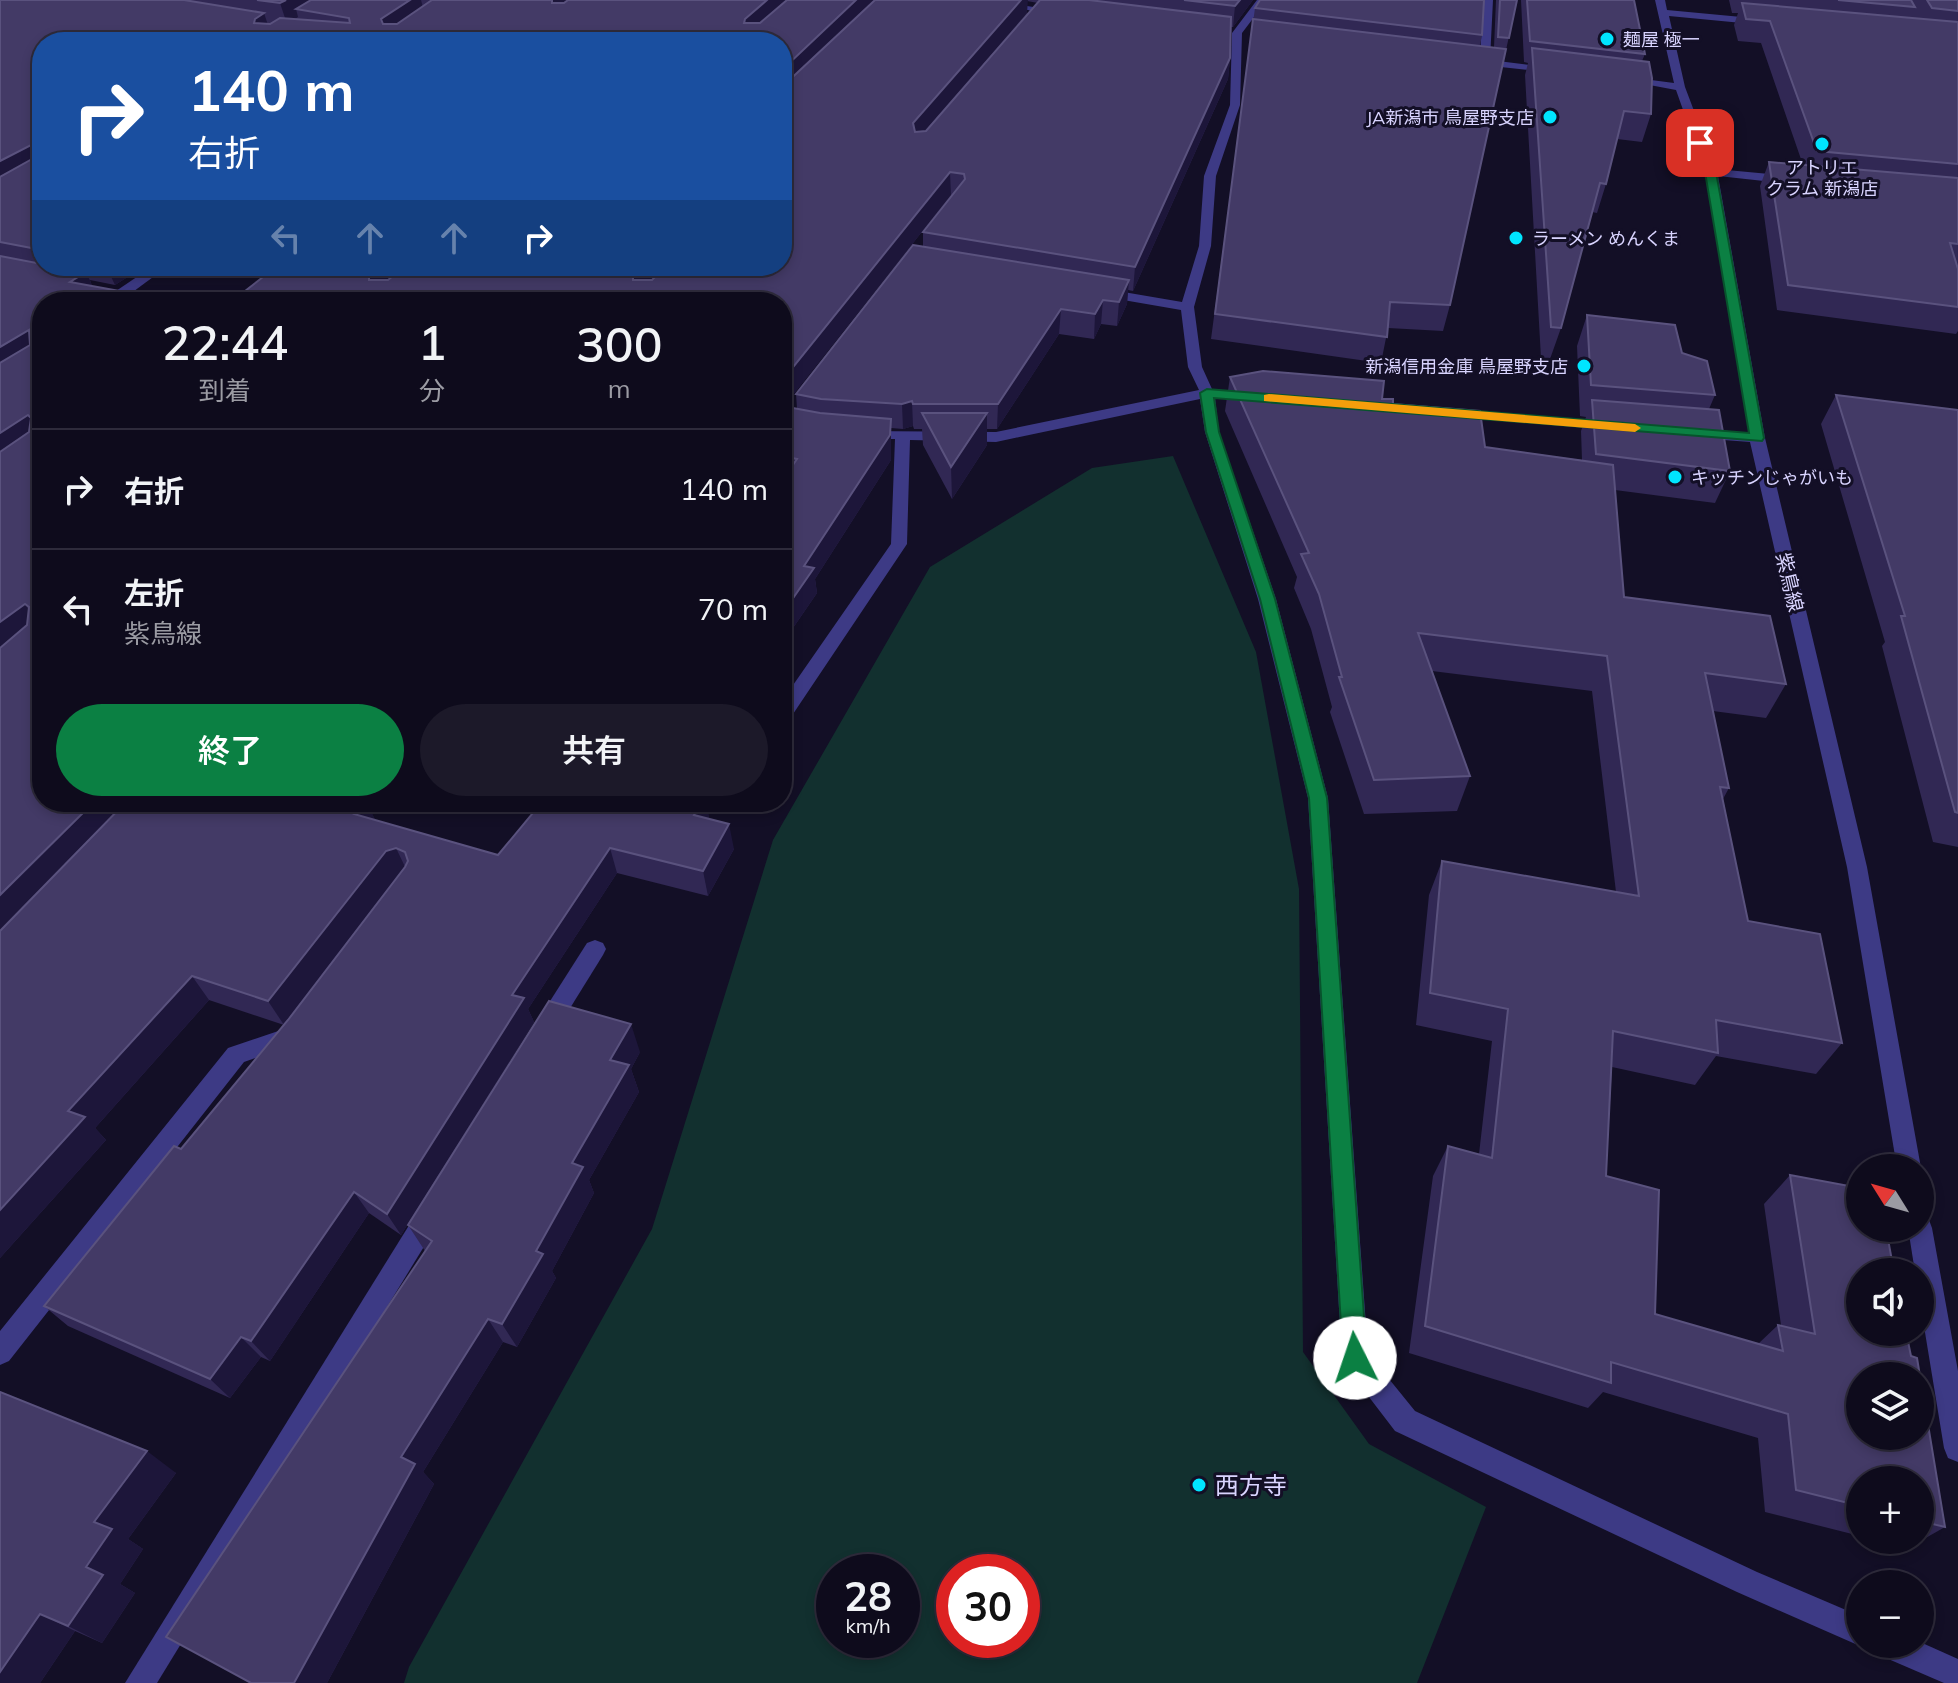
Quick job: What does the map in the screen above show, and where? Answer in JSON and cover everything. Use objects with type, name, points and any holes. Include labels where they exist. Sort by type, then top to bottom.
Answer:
[{"type":"street","points":[[967,0],[1034,6],[1070,13]]},
{"type":"street","points":[[1262,0],[1237,33],[1235,105],[1210,176],[1205,246],[1187,307],[1195,367],[1207,393],[1212,432],[1267,599],[1318,798],[1355,1358],[1405,1421],[1747,1582],[1846,1625]]},
{"type":"street","points":[[1485,63],[1488,0]]},
{"type":"street","points":[[1030,21],[1034,6]]},
{"type":"street","points":[[1662,6],[1775,23]]},
{"type":"street","name":"紫鳥線","points":[[1662,6],[1680,87],[1711,172],[1757,438],[1857,867],[1907,1154]]},
{"type":"street","points":[[1470,61],[1560,72]]},
{"type":"street","points":[[1620,80],[1680,87]]},
{"type":"street","points":[[1711,172],[1804,181]]},
{"type":"street","points":[[132,292],[150,276]]},
{"type":"street","points":[[1080,289],[1187,307]]},
{"type":"street","points":[[855,433],[903,437],[996,437],[1207,393],[1270,398]]},
{"type":"street","points":[[1443,412],[1631,428]]},
{"type":"street","points":[[1678,431],[1757,438]]},
{"type":"street","points":[[792,700],[899,544],[903,437]]},
{"type":"street","points":[[536,1044],[595,949]]},
{"type":"street","points":[[0,1352],[236,1055],[293,1035],[302,1023]]},
{"type":"street","points":[[140,1683],[443,1194]]},
{"type":"street","points":[[1922,1242],[1958,1448]]},
{"type":"street","points":[[1922,1658],[1958,1674]]},
{"type":"green space","points":[[1173,456],[1256,652],[1299,889],[1303,1352],[1369,1444],[1486,1507],[1417,1683],[404,1683],[409,1667],[652,1229],[773,840],[792,812],[792,807],[930,567],[1092,468]]},
{"type":"building","points":[[0,0],[184,0],[264,13],[254,23],[270,24],[280,18],[350,23],[349,18],[296,9],[311,0],[410,0],[381,19],[383,24],[397,24],[432,0],[552,0],[552,3],[564,3],[568,0],[767,0],[744,23],[760,23],[787,0],[856,0],[792,61],[792,32],[32,32],[32,159],[31,145],[0,161]]},
{"type":"building","points":[[257,0],[286,0],[280,3]]},
{"type":"building","points":[[875,0],[1021,0],[913,123],[915,132],[926,131],[1040,0],[1089,0],[1231,17],[1230,58],[1135,267],[923,232],[965,179],[964,174],[950,172],[792,369],[792,292],[244,292],[264,276],[369,276],[369,280],[388,280],[393,276],[633,276],[633,280],[652,280],[656,276],[792,276],[792,78]]},
{"type":"building","points":[[1184,0],[1240,0],[1235,6]]},
{"type":"building","points":[[1260,0],[1484,0],[1482,35],[1255,8]]},
{"type":"building","points":[[1500,0],[1517,0],[1509,38],[1498,37]]},
{"type":"building","points":[[1527,0],[1634,0],[1645,54],[1530,41]]},
{"type":"building","points":[[1838,0],[1911,0],[1915,7]]},
{"type":"building","points":[[1927,0],[1958,0],[1958,11],[1932,8]]},
{"type":"building","points":[[1742,3],[1958,22],[1958,164],[1817,151],[1770,21],[1746,19]]},
{"type":"building","points":[[1253,19],[1506,49],[1450,305],[1390,302],[1387,337],[1215,314]]},
{"type":"building","points":[[1532,48],[1649,62],[1652,78],[1651,114],[1624,111],[1606,184],[1600,183],[1561,328],[1551,327]]},
{"type":"building","points":[[32,159],[32,248],[0,242],[0,177]]},
{"type":"building","points":[[1769,162],[1958,178],[1958,244],[1950,243],[1958,269],[1958,307],[1788,285]]},
{"type":"building","points":[[913,245],[1129,280],[1119,302],[1103,300],[1095,314],[1061,309],[998,404],[913,404],[912,401],[902,404],[821,399],[796,394]]},
{"type":"building","points":[[0,256],[32,262],[32,276],[80,276],[70,282],[125,292],[32,292],[32,812],[84,812],[0,895],[0,648],[27,625],[29,607],[25,604],[0,622],[0,452],[29,432],[31,418],[28,415],[0,433],[0,363],[30,345],[29,330],[0,347]]},
{"type":"building","points":[[1587,315],[1675,325],[1682,353],[1707,361],[1715,395],[1591,385]]},
{"type":"building","points":[[1263,371],[1384,381],[1382,399],[1393,399],[1393,404],[1480,411],[1485,447],[1613,465],[1624,597],[1770,616],[1786,684],[1705,673],[1729,788],[1720,787],[1748,921],[1820,934],[1842,1043],[1716,1020],[1718,1053],[1613,1031],[1606,1176],[1659,1190],[1655,1314],[1783,1351],[1778,1325],[1815,1334],[1790,1175],[1846,1185],[1846,1242],[1889,1242],[1891,1258],[1846,1258],[1846,1346],[1909,1346],[1911,1356],[1917,1358],[1918,1362],[1846,1362],[1846,1450],[1932,1450],[1945,1527],[1934,1524],[1934,1466],[1846,1466],[1846,1502],[1796,1490],[1788,1414],[1611,1362],[1611,1383],[1425,1326],[1448,1146],[1492,1158],[1508,1009],[1430,993],[1442,861],[1639,896],[1607,656],[1418,633],[1470,776],[1374,780],[1339,677],[1342,677],[1319,594],[1301,554],[1309,553],[1230,377]]},
{"type":"building","points":[[1836,395],[1958,410],[1958,813],[1955,812],[1901,616],[1905,616]]},
{"type":"building","points":[[1592,400],[1719,410],[1730,471],[1596,454]]},
{"type":"building","points":[[792,408],[891,419],[890,435],[804,566],[814,568],[792,600],[792,466],[797,459],[792,458]]},
{"type":"building","points":[[922,413],[987,413],[951,467]]},
{"type":"building","points":[[116,812],[356,812],[354,814],[498,855],[534,812],[696,812],[694,815],[729,824],[703,871],[610,848],[512,995],[524,998],[387,1214],[354,1192],[251,1341],[241,1337],[210,1379],[44,1306],[174,1146],[181,1149],[288,1020],[405,867],[408,861],[405,852],[396,848],[386,851],[268,1001],[192,976],[68,1111],[85,1117],[0,1210],[0,931]]},
{"type":"building","points":[[549,1001],[631,1024],[610,1060],[629,1065],[572,1163],[583,1167],[536,1251],[543,1254],[502,1324],[488,1319],[401,1457],[415,1464],[294,1683],[251,1683],[166,1637],[432,1241],[408,1225]]},
{"type":"building","points":[[0,1392],[147,1451],[94,1522],[112,1529],[86,1567],[103,1575],[68,1626],[40,1614],[0,1672]]},
{"type":"slow traffic","points":[[1269,398],[1635,428]]},
{"type":"place","name":"麺屋 極一","points":[[1607,39]]},
{"type":"place","name":"JA新潟市 鳥屋野支店","points":[[1550,117]]},
{"type":"place","name":"アトリエ クラム 新潟店","points":[[1822,144]]},
{"type":"place","name":"ラーメン めんくま","points":[[1516,238]]},
{"type":"place","name":"新潟信用金庫 鳥屋野支店","points":[[1584,366]]},
{"type":"place","name":"キッチンじゃがいも","points":[[1675,477]]},
{"type":"place","name":"西方寺","points":[[1199,1485]]},
{"type":"route","points":[[1355,1358],[1318,798],[1267,599],[1212,432],[1207,393],[1757,438],[1711,172],[1700,143]]}]
